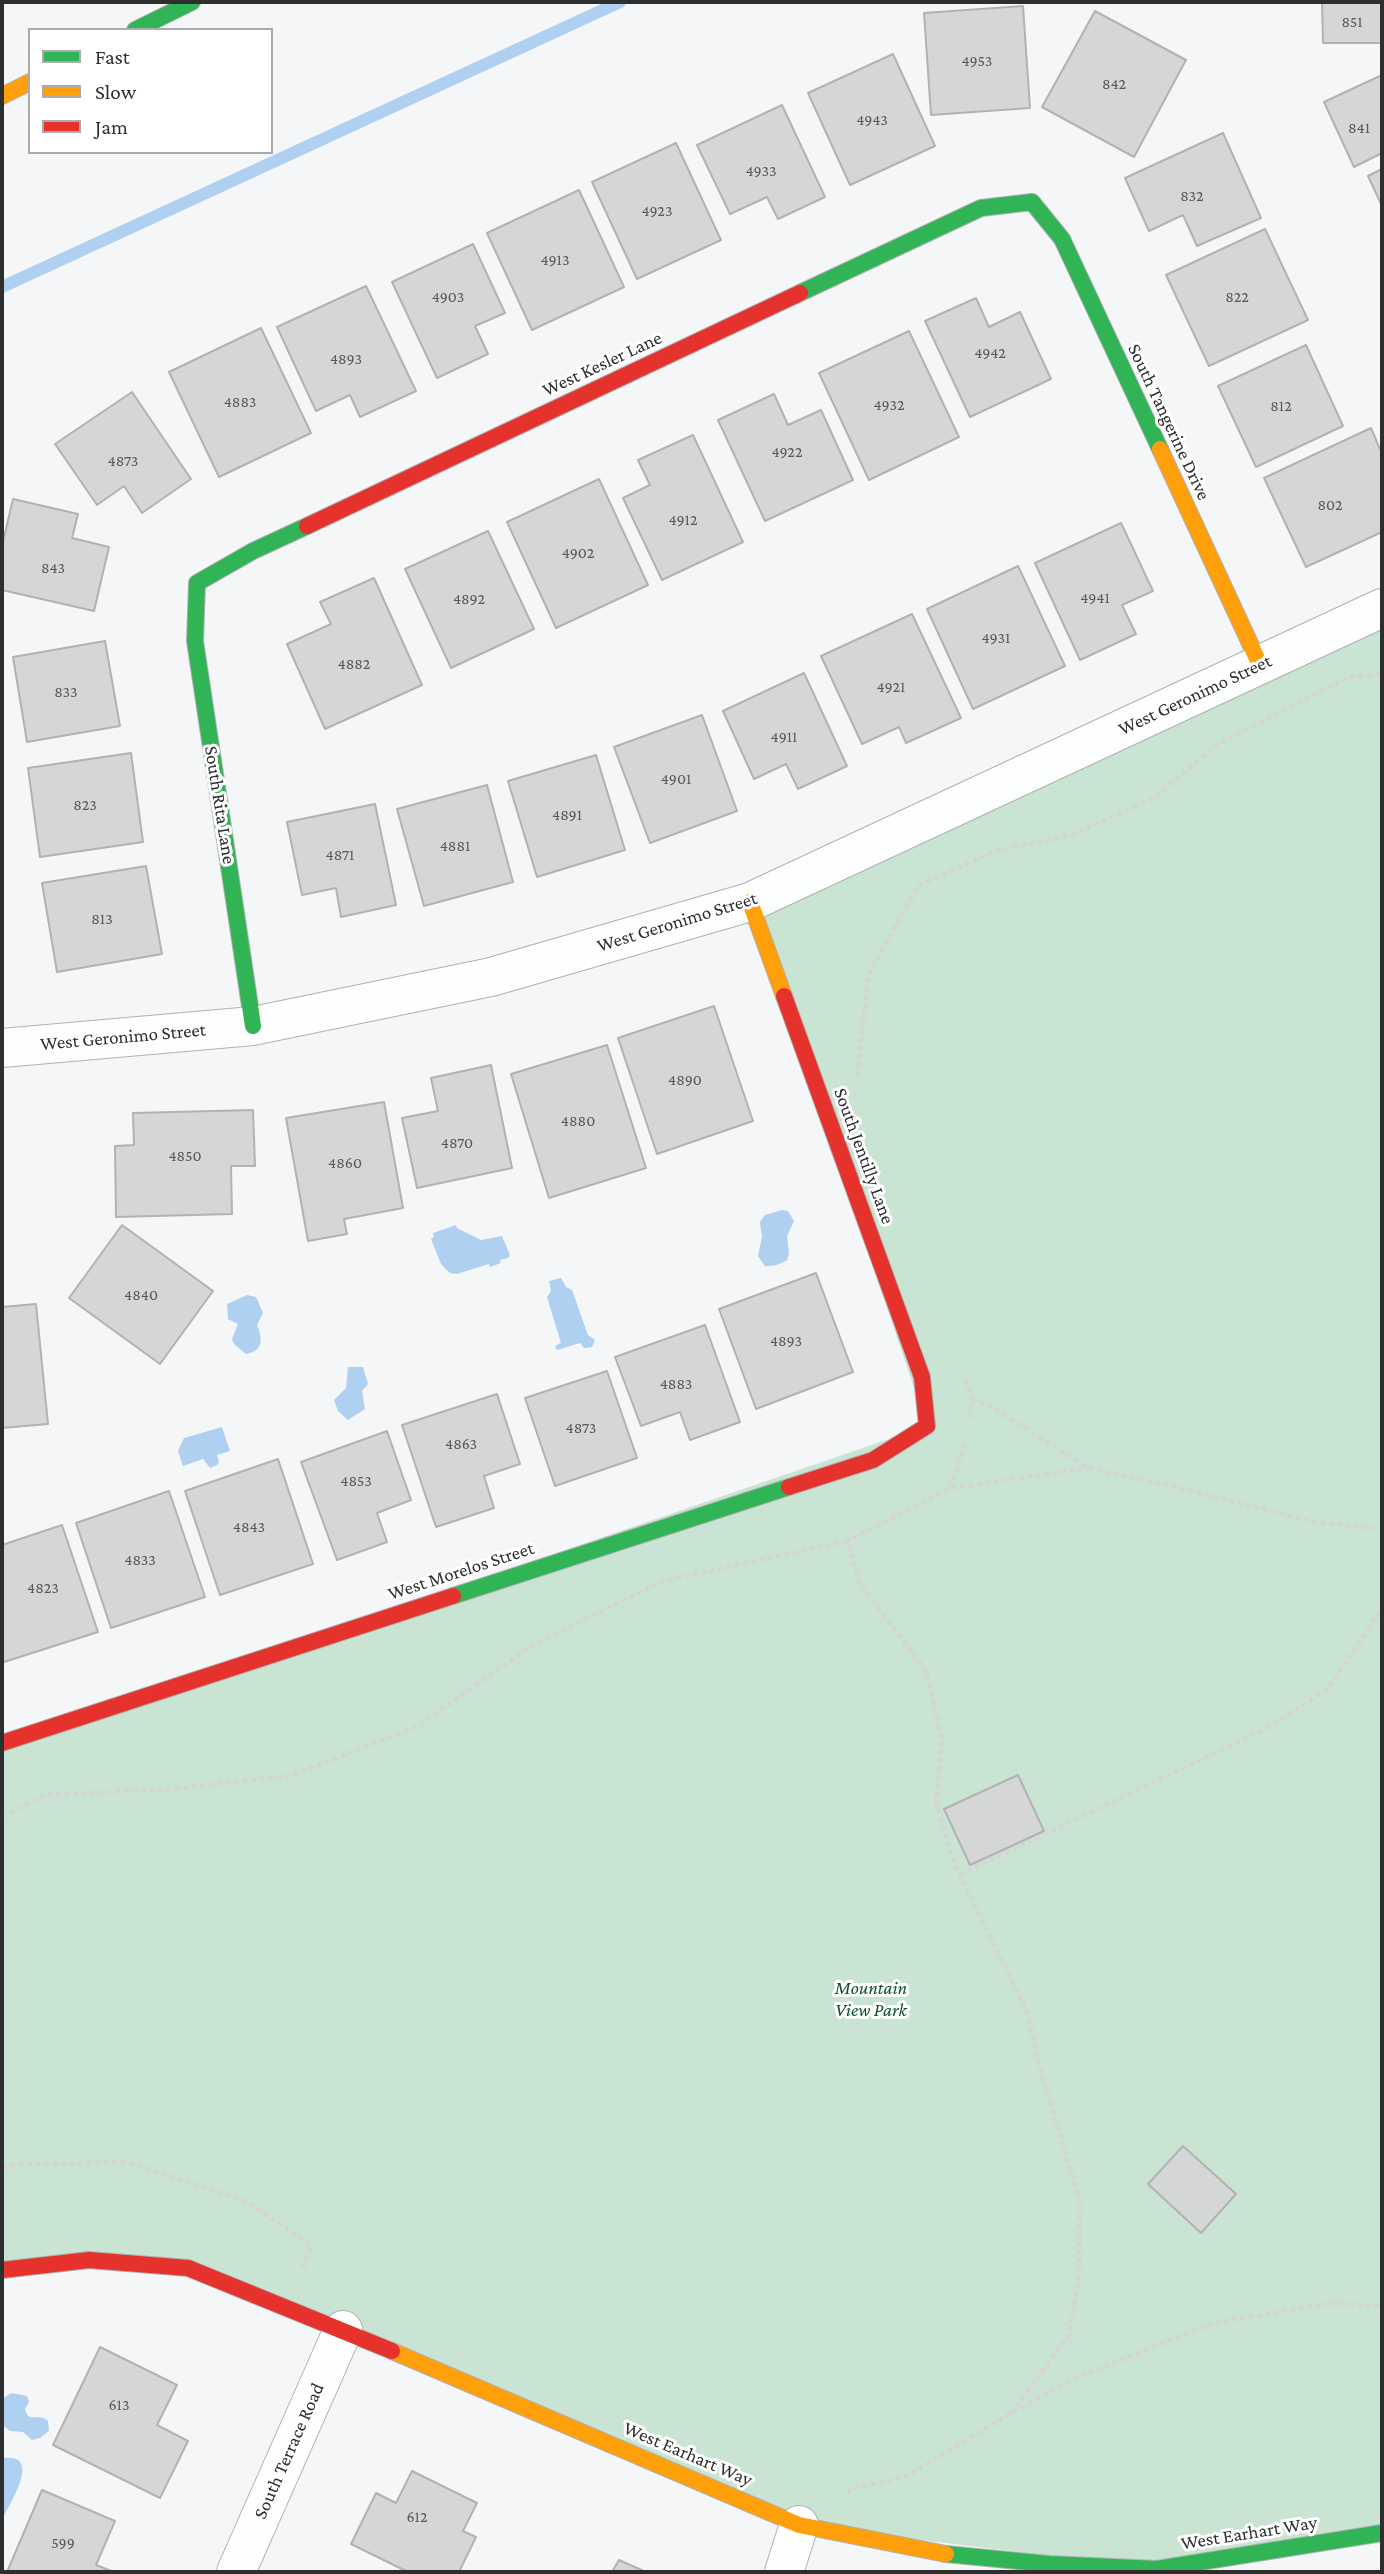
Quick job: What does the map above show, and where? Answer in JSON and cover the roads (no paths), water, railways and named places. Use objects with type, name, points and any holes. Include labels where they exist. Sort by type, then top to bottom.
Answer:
[{"type":"main road","points":[[139,28],[192,2]]},
{"type":"main road","points":[[2,96],[28,83]]},
{"type":"main road","name":"West Kesler Lane","points":[[197,583],[253,551],[981,208],[1031,202]]},
{"type":"main road","name":"South Tangerine Drive","points":[[1031,202],[1062,239],[1259,665]]},
{"type":"main road","name":"South Rita Lane","points":[[197,583],[195,641],[253,1026]]},
{"type":"main road","name":"South Jentilly Lane","points":[[750,902],[922,1377],[927,1426]]},
{"type":"main road","name":"West Morelos Street","points":[[2,1742],[873,1460],[927,1426]]},
{"type":"main road","name":"West Earhart Way","points":[[2,2270],[89,2260],[188,2268],[343,2330],[799,2525],[941,2553],[1049,2564],[1157,2569],[1382,2533]]},
{"type":"street","name":"West Geronimo Street","points":[[2,1048],[253,1026],[491,977],[750,902],[1382,608]]},
{"type":"street","name":"South Terrace Road","points":[[236,2572],[343,2330]]},
{"type":"street","points":[[784,2572],[799,2525]]},
{"type":"water","points":[[788,1211],[794,1221],[787,1236],[789,1254],[787,1260],[774,1266],[765,1266],[758,1256],[762,1237],[760,1222],[765,1215]]},
{"type":"water","points":[[456,1225],[481,1240],[502,1236],[510,1255],[500,1260],[501,1263],[490,1267],[489,1264],[457,1274],[450,1273],[441,1264],[431,1239],[434,1237],[433,1233]]},
{"type":"water","points":[[561,1278],[566,1287],[572,1290],[588,1335],[595,1340],[592,1347],[584,1348],[580,1343],[557,1350],[555,1346],[561,1343],[547,1297],[551,1291],[549,1281]]},
{"type":"water","points":[[247,1295],[256,1297],[263,1313],[257,1325],[259,1347],[246,1354],[232,1339],[238,1324],[228,1319],[227,1304]]},
{"type":"water","points":[[348,1367],[363,1367],[368,1384],[362,1391],[365,1409],[348,1420],[338,1411],[334,1400],[346,1388]]},
{"type":"water","points":[[222,1427],[230,1451],[217,1455],[217,1465],[210,1468],[203,1459],[183,1466],[178,1451],[184,1438]]},
{"type":"water","points":[[11,2393],[27,2396],[29,2402],[26,2413],[30,2417],[41,2417],[48,2421],[49,2431],[32,2440],[23,2432],[10,2431],[5,2427],[2,2421],[2,2399]]},
{"type":"water","points":[[15,2459],[21,2463],[22,2470],[17,2490],[2,2517],[2,2460]]},
{"type":"waterway","points":[[2,287],[620,2]]},
{"type":"park label","name":"Mountain View Park","points":[[871,1999]]}]
